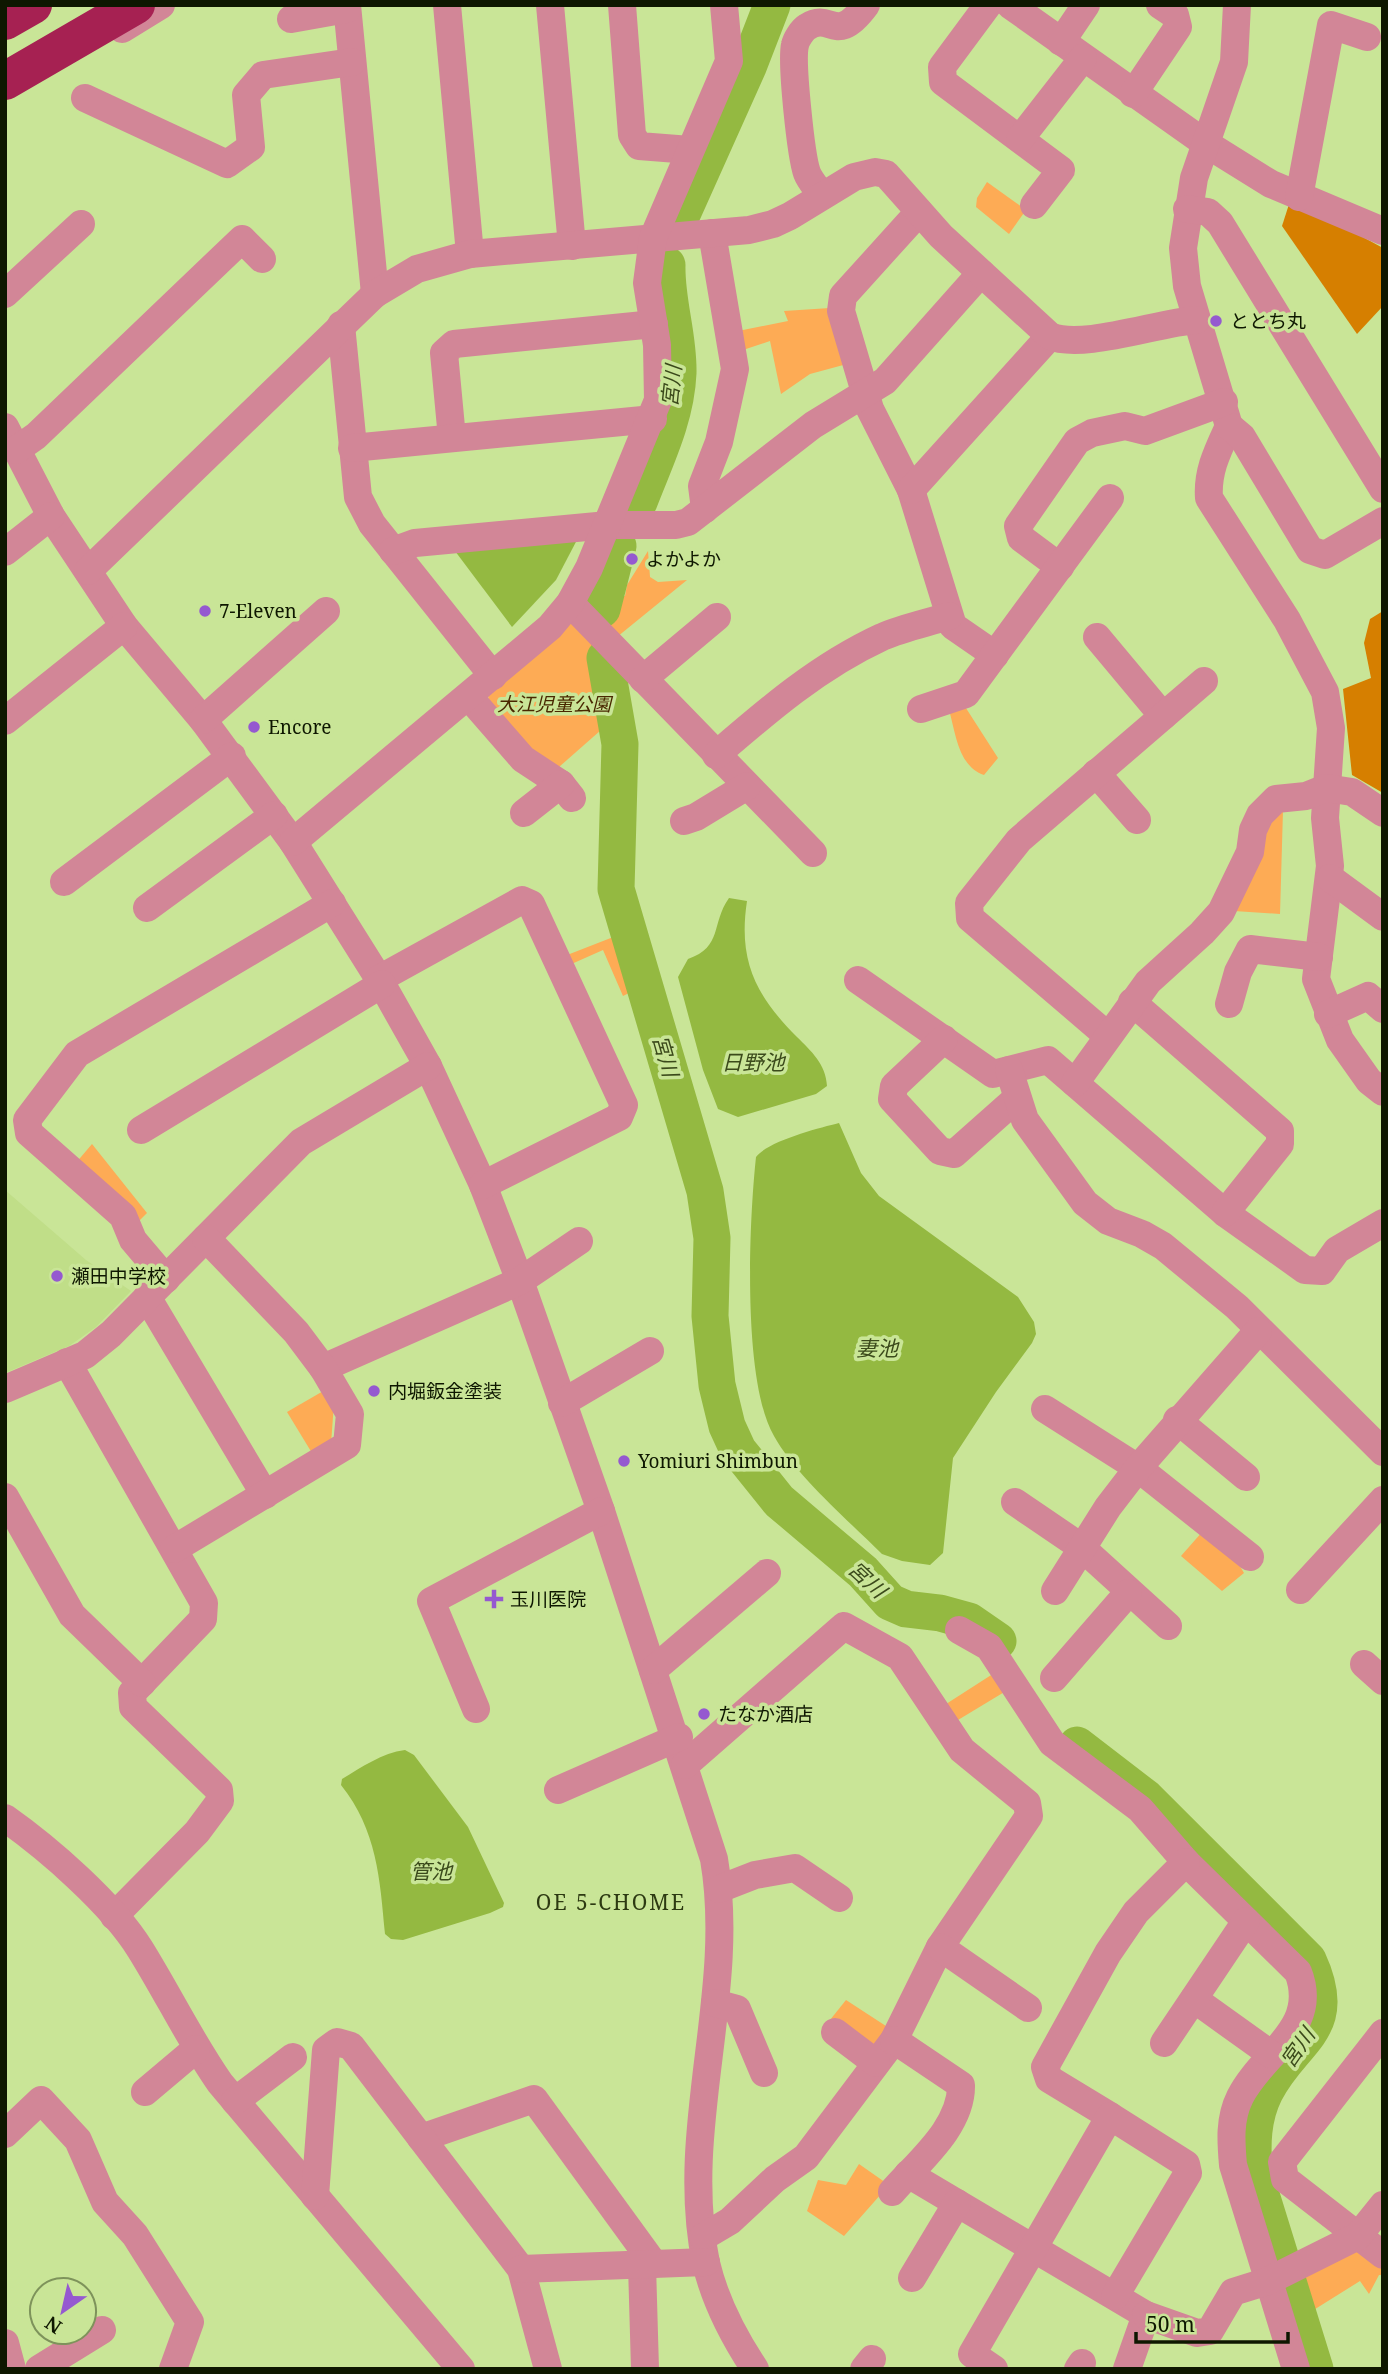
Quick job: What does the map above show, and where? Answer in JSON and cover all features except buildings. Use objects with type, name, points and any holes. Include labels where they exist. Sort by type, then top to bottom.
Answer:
[{"type":"highway","points":[[5,21],[33,5]]},
{"type":"highway","points":[[5,53],[90,5]]},
{"type":"highway","points":[[5,80],[136,5]]},
{"type":"street","points":[[5,99],[161,5]]},
{"type":"street","points":[[447,5],[470,254]]},
{"type":"street","points":[[550,5],[572,246]]},
{"type":"street","points":[[622,5],[632,135],[639,146],[690,149]]},
{"type":"street","points":[[293,842],[469,697],[550,627],[570,603],[608,525],[653,419],[658,400],[654,324],[648,283],[653,238],[729,61],[724,5]]},
{"type":"street","points":[[822,196],[807,174],[793,69],[795,42],[806,27],[818,24],[843,27],[852,24],[866,5]]},
{"type":"street","points":[[988,5],[942,67],[943,82],[1061,170],[1034,205]]},
{"type":"street","points":[[1010,5],[1133,94],[1271,184],[1383,231]]},
{"type":"street","points":[[1020,139],[1072,50],[1086,5]]},
{"type":"street","points":[[1133,94],[1178,27],[1175,15],[1160,5]]},
{"type":"street","points":[[1237,5],[1234,62],[1213,130],[1205,143],[1187,209],[1183,248],[1187,286],[1196,320],[1227,414],[1310,550],[1325,555],[1383,521]]},
{"type":"street","points":[[291,19],[347,7],[375,294]]},
{"type":"street","points":[[1299,197],[1331,25],[1367,37]]},
{"type":"street","points":[[85,98],[123,125],[227,164],[251,147],[246,95],[263,75],[352,62]]},
{"type":"street","points":[[88,571],[375,294],[417,269],[470,254],[712,233],[774,224],[854,177],[875,172],[886,174],[897,184],[919,212],[981,274],[1050,337],[1064,342],[1117,335],[1167,322],[1196,320]]},
{"type":"street","points":[[1187,209],[1208,212],[1220,223],[1383,489]]},
{"type":"street","points":[[919,212],[843,296],[841,311],[865,393],[911,490],[953,626],[995,656]]},
{"type":"street","points":[[5,294],[81,223]]},
{"type":"street","points":[[705,509],[702,486],[719,442],[736,369],[712,233]]},
{"type":"street","points":[[262,259],[242,239],[36,436],[11,438],[51,516],[124,626],[203,720],[274,815],[380,981],[428,1066],[483,1185],[520,1281],[601,1511],[680,1747],[714,1859],[721,1916],[702,2127],[700,2192],[705,2250],[722,2311],[755,2369]]},
{"type":"street","points":[[393,551],[415,542],[608,525],[676,525],[688,522],[813,425],[885,382],[981,274]]},
{"type":"street","points":[[452,438],[444,353],[454,344],[654,324]]},
{"type":"street","points":[[341,325],[358,497],[372,524],[493,676]]},
{"type":"street","points":[[911,490],[1050,337]]},
{"type":"street","points":[[1060,567],[1021,538],[1018,526],[1077,441],[1093,433],[1125,426],[1144,431],[1227,414]]},
{"type":"street","points":[[1227,414],[1208,482],[1209,498],[1287,620],[1325,692],[1331,728],[1326,788],[1330,878],[1316,979],[1340,1040],[1369,1081],[1383,1092]]},
{"type":"street","points":[[352,448],[653,419]]},
{"type":"street","points":[[920,709],[966,694],[1110,498]]},
{"type":"street","points":[[5,552],[51,516]]},
{"type":"street","points":[[570,603],[813,853]]},
{"type":"street","points":[[203,720],[326,611]]},
{"type":"street","points":[[716,755],[796,687],[849,654],[884,636],[949,616]]},
{"type":"street","points":[[643,679],[716,617]]},
{"type":"street","points":[[5,721],[124,626]]},
{"type":"street","points":[[1097,637],[1163,716]]},
{"type":"street","points":[[1108,1036],[970,918],[969,903],[1019,840],[1204,681]]},
{"type":"street","points":[[469,697],[523,759],[566,791],[524,813]]},
{"type":"street","points":[[64,882],[232,757]]},
{"type":"street","points":[[1096,774],[1138,820]]},
{"type":"street","points":[[684,821],[696,817],[747,786]]},
{"type":"street","points":[[1075,1083],[1148,982],[1221,912],[1246,861],[1260,815],[1276,799],[1306,796],[1326,788],[1352,792],[1383,813]]},
{"type":"street","points":[[146,908],[274,815]]},
{"type":"street","points":[[1330,878],[1383,917]]},
{"type":"street","points":[[141,1130],[380,981],[522,900],[531,904],[624,1105],[619,1117],[483,1185]]},
{"type":"street","points":[[265,1495],[156,1288],[123,1216],[29,1133],[27,1119],[77,1054],[332,902]]},
{"type":"street","points":[[1228,1004],[1238,972],[1250,949],[1319,957]]},
{"type":"street","points":[[858,980],[993,1074],[1048,1060],[1225,1213],[1305,1270],[1322,1271],[1337,1250],[1383,1223]]},
{"type":"street","points":[[1328,1014],[1368,996],[1383,1009]]},
{"type":"street","points":[[1132,1002],[1280,1131],[1280,1144],[1225,1213]]},
{"type":"street","points":[[944,1039],[894,1086],[892,1099],[940,1151],[954,1154],[1016,1099]]},
{"type":"street","points":[[5,1389],[85,1355],[103,1341],[301,1142],[428,1066]]},
{"type":"street","points":[[1009,1070],[1016,1099],[1025,1120],[1085,1203],[1108,1221],[1142,1234],[1163,1247],[1237,1307],[1258,1331],[1383,1452]]},
{"type":"street","points":[[174,1549],[347,1445],[350,1414],[323,1368],[296,1332],[206,1238]]},
{"type":"street","points":[[323,1368],[520,1281],[579,1241]]},
{"type":"street","points":[[1055,1591],[1082,1547],[1138,1468],[1177,1420],[1258,1331]]},
{"type":"street","points":[[562,1403],[650,1351]]},
{"type":"street","points":[[67,1362],[204,1603],[203,1619],[132,1693],[133,1707],[219,1790],[220,1801],[197,1832],[114,1916]]},
{"type":"street","points":[[1045,1409],[1138,1468],[1250,1557]]},
{"type":"street","points":[[1177,1420],[1246,1477]]},
{"type":"street","points":[[5,1497],[72,1615],[142,1683]]},
{"type":"street","points":[[1300,1590],[1383,1500]]},
{"type":"street","points":[[1015,1502],[1082,1547],[1128,1593],[1168,1626]]},
{"type":"street","points":[[476,1709],[431,1601],[601,1511]]},
{"type":"street","points":[[653,1670],[768,1573]]},
{"type":"street","points":[[1054,1678],[1128,1593]]},
{"type":"street","points":[[521,2269],[648,2265],[705,2250],[730,2221],[775,2179],[806,2157],[894,2040],[940,1947],[1029,1816],[1027,1802],[962,1751],[900,1657],[844,1626],[680,1747],[558,1790]]},
{"type":"street","points":[[959,1630],[989,1647],[1052,1743],[1140,1809],[1186,1862],[1298,1972],[1304,1987],[1302,2008],[1293,2029],[1241,2095],[1230,2137],[1233,2165],[1296,2369]]},
{"type":"street","points":[[5,1818],[42,1846],[114,1916],[139,1947],[196,2049],[235,2102],[461,2369]]},
{"type":"street","points":[[1115,2296],[1188,2173],[1186,2164],[1049,2079],[1045,2067],[1108,1953],[1136,1912],[1186,1862]]},
{"type":"street","points":[[719,1889],[755,1875],[795,1868],[839,1898]]},
{"type":"street","points":[[1164,2043],[1246,1921]]},
{"type":"street","points":[[940,1947],[1028,2008]]},
{"type":"street","points":[[1194,1999],[1272,2055]]},
{"type":"street","points":[[715,2003],[737,2010],[764,2073]]},
{"type":"street","points":[[835,2032],[876,2063]]},
{"type":"street","points":[[1383,2033],[1282,2162],[1285,2179],[1383,2255]]},
{"type":"street","points":[[894,2040],[961,2085],[962,2096],[945,2133],[900,2183],[957,2203],[1146,2315],[1204,2333],[1210,2331],[1233,2292],[1268,2281],[1358,2236],[1383,2205]]},
{"type":"street","points":[[315,2196],[326,2050],[337,2042],[351,2046],[521,2269],[548,2369]]},
{"type":"street","points":[[145,2092],[196,2049]]},
{"type":"street","points":[[235,2102],[293,2057]]},
{"type":"street","points":[[421,2138],[534,2099],[648,2265],[645,2369]]},
{"type":"street","points":[[5,2134],[41,2100],[78,2140],[105,2202],[135,2235],[190,2322],[173,2369]]},
{"type":"street","points":[[994,2369],[972,2354],[1110,2116]]},
{"type":"street","points":[[912,2278],[957,2203]]},
{"type":"street","points":[[1127,2369],[1146,2315]]},
{"type":"street","points":[[18,2363],[102,2330]]},
{"type":"shaded area","points":[[1291,198],[1383,248],[1383,306],[1357,334],[1282,226]]},
{"type":"shaded area","points":[[1383,611],[1383,793],[1352,775],[1343,689],[1371,678],[1364,643],[1370,619]]},
{"type":"shaded area","name":"瀬田中学校","points":[[5,1190],[86,1260],[131,1291],[96,1327],[69,1346],[5,1373]]},
{"type":"green space","points":[[987,182],[1026,210],[1009,234],[976,207],[977,198]]},
{"type":"green space","points":[[830,308],[847,364],[810,374],[781,394],[770,341],[743,350],[738,331],[788,321],[784,311]]},
{"type":"green space","points":[[648,551],[650,577],[658,582],[687,580],[617,637],[607,627],[610,595],[625,596],[627,585]]},
{"type":"green space","name":"大江児童公園","points":[[568,619],[599,648],[609,723],[559,767],[505,726],[491,706],[488,695]]},
{"type":"green space","points":[[964,705],[998,758],[984,775],[975,771],[963,757],[956,739],[949,710]]},
{"type":"green space","points":[[1283,810],[1280,914],[1234,911],[1269,820]]},
{"type":"green space","points":[[621,934],[641,987],[623,996],[603,950],[567,966],[562,957]]},
{"type":"green space","points":[[92,1144],[147,1213],[139,1221],[75,1164]]},
{"type":"green space","points":[[325,1390],[334,1403],[331,1444],[312,1453],[287,1412]]},
{"type":"green space","points":[[1203,1531],[1235,1558],[1244,1573],[1222,1591],[1181,1556]]},
{"type":"green space","points":[[999,1670],[1006,1691],[953,1723],[943,1706]]},
{"type":"green space","points":[[846,2000],[889,2028],[873,2052],[830,2020]]},
{"type":"green space","points":[[859,2164],[889,2185],[844,2236],[807,2211],[818,2180],[846,2185]]},
{"type":"green space","points":[[1350,2249],[1383,2262],[1383,2275],[1379,2275],[1369,2294],[1360,2281],[1312,2311],[1296,2282]]},
{"type":"water","points":[[578,538],[556,580],[512,627],[455,551]]},
{"type":"water","name":"日野池","points":[[729,898],[747,901],[745,941],[748,959],[760,991],[782,1022],[817,1058],[824,1071],[827,1086],[816,1094],[738,1117],[718,1109],[703,1070],[678,977],[688,959],[707,948],[712,941]]},
{"type":"water","name":"妻池","points":[[839,1123],[861,1173],[879,1196],[1018,1297],[1034,1322],[1036,1334],[1032,1343],[953,1458],[943,1553],[930,1565],[902,1561],[882,1554],[809,1482],[774,1436],[764,1411],[757,1378],[750,1300],[751,1220],[756,1157],[782,1141]]},
{"type":"water","name":"管池","points":[[405,1750],[414,1755],[468,1827],[504,1903],[503,1907],[490,1913],[403,1940],[391,1939],[385,1934],[375,1856],[362,1820],[341,1785],[342,1779],[365,1765],[388,1754]]},
{"type":"waterway","name":"宮川","points":[[679,221],[748,67],[772,5]]},
{"type":"waterway","name":"宮川","points":[[639,502],[664,439],[676,390],[678,359],[668,292],[667,265]]},
{"type":"waterway","name":"宮川","points":[[602,609],[618,546]]},
{"type":"waterway","name":"宮川","points":[[605,658],[620,744],[616,889],[705,1191],[712,1238],[710,1316],[717,1385],[727,1426],[738,1450],[779,1501],[863,1572],[890,1602],[906,1609],[940,1613],[969,1621],[998,1641]]},
{"type":"waterway","name":"宮川","points":[[1077,1745],[1146,1798],[1308,1960],[1317,1984],[1319,2003],[1316,2018],[1309,2032],[1276,2073],[1265,2092],[1255,2122],[1253,2152],[1254,2172],[1315,2369]]},
{"type":"place","name":"ととち丸","points":[[1216,321]]},
{"type":"place","name":"よかよか","points":[[632,559]]},
{"type":"place","name":"7-Eleven","points":[[205,611]]},
{"type":"place","name":"Encore","points":[[254,727]]},
{"type":"place","name":"瀬田中学校","points":[[57,1276]]},
{"type":"place","name":"内堀鈑金塗装","points":[[374,1391]]},
{"type":"place","name":"Yomiuri Shimbun","points":[[624,1461]]},
{"type":"place","name":"玉川医院","points":[[494,1599]]},
{"type":"place","name":"たなか酒店","points":[[704,1714]]},
{"type":"district","name":"OE 5-CHOME","points":[[611,1903]]}]
